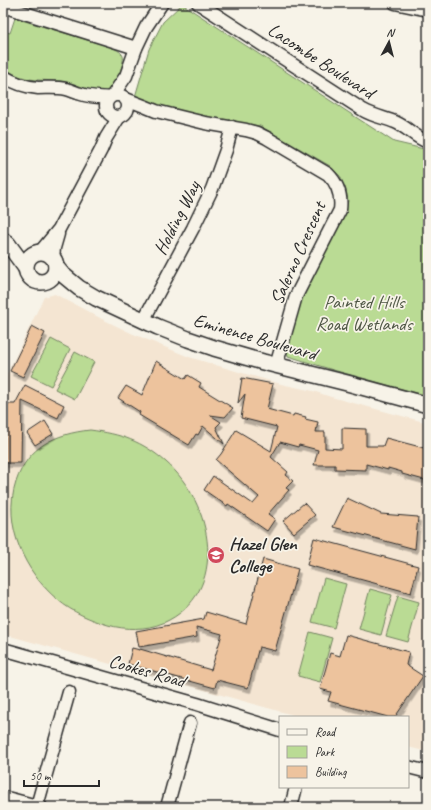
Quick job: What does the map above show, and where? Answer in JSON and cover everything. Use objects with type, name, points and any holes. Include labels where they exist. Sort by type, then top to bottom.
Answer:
[{"type":"street","points":[[5,242],[26,267],[28,275],[34,280],[42,282],[53,275],[54,248],[59,229],[101,150],[136,48],[146,27],[162,3]]},
{"type":"street","name":"Lacombe Boulevard","points":[[198,3],[363,110],[370,114],[402,125],[428,142]]},
{"type":"street","points":[[395,3],[428,10]]},
{"type":"street","points":[[17,7],[136,48]]},
{"type":"street","name":"Salerno Crescent","points":[[3,76],[16,83],[27,86],[36,88],[66,89],[117,105],[144,106],[156,111],[205,123],[257,133],[328,174],[338,187],[341,204],[340,210],[296,296],[276,366]]},
{"type":"street","name":"Holding Way","points":[[143,320],[193,228],[212,189],[226,150],[232,127]]},
{"type":"street","points":[[26,267],[28,259],[36,253],[59,229]]},
{"type":"street","points":[[5,242],[36,253],[47,254],[54,263]]},
{"type":"street","name":"Eminence Boulevard","points":[[54,263],[62,274],[79,288],[96,298],[165,330],[207,346],[276,366],[428,405]]},
{"type":"street","name":"Eminence Boulevard","points":[[47,280],[79,288]]},
{"type":"street","name":"Cookes Road","points":[[3,649],[189,702],[279,730]]},
{"type":"street","points":[[3,797],[39,806],[69,692]]},
{"type":"street","points":[[167,807],[190,722]]},
{"type":"street","points":[[409,767],[428,772]]},
{"type":"street","points":[[291,807],[296,788]]},
{"type":"shaded area","name":"Hazel Glen College","points":[[55,294],[131,333],[189,357],[281,384],[313,391],[428,423],[428,752],[409,747],[409,716],[296,716],[3,634],[3,476],[5,380],[44,297]]},
{"type":"green space","name":"Painted Hills Road Wetlands","points":[[182,4],[394,142],[428,150],[428,396],[288,356],[287,351],[301,299],[344,216],[348,201],[346,190],[340,176],[330,166],[260,126],[213,119],[162,107],[135,97],[149,49],[163,22]]},
{"type":"green space","points":[[15,18],[111,47],[119,51],[123,56],[123,60],[113,86],[107,91],[98,92],[65,82],[25,78],[16,75],[3,67],[3,31],[10,33]]},
{"type":"green space","points":[[51,339],[70,349],[51,386],[31,376]]},
{"type":"green space","points":[[75,352],[94,362],[75,399],[55,389]]},
{"type":"green space","points":[[90,430],[121,436],[131,440],[148,449],[166,462],[182,479],[195,500],[204,523],[208,547],[206,570],[199,591],[185,609],[163,623],[143,628],[121,628],[102,623],[75,612],[46,589],[27,562],[19,547],[14,531],[12,498],[21,470],[35,451],[44,444],[65,435]]},
{"type":"green space","points":[[324,578],[346,584],[334,628],[312,622]]},
{"type":"green space","points":[[370,589],[392,595],[381,635],[359,629]]},
{"type":"green space","points":[[398,596],[419,602],[408,642],[386,636]]},
{"type":"green space","points":[[310,632],[332,638],[320,682],[298,676]]},
{"type":"building","points":[[32,326],[45,333],[23,377],[10,371]]},
{"type":"building","points":[[156,361],[185,379],[188,375],[201,383],[199,387],[233,408],[225,417],[210,415],[221,422],[216,427],[224,444],[203,426],[198,435],[196,434],[189,445],[139,415],[140,412],[118,398],[126,386],[142,395]]},
{"type":"building","points":[[242,378],[273,384],[267,409],[293,416],[294,414],[306,417],[305,419],[318,422],[316,432],[325,432],[325,448],[342,449],[342,428],[366,429],[366,446],[383,446],[386,438],[428,449],[428,481],[402,474],[402,472],[388,468],[388,470],[366,464],[366,470],[335,469],[335,465],[314,465],[318,450],[280,442],[271,457],[288,472],[286,475],[293,481],[286,488],[289,490],[268,514],[275,519],[267,531],[228,504],[227,506],[204,490],[213,476],[253,504],[259,497],[216,460],[236,430],[271,451],[277,427],[241,418],[245,394],[238,403]]},
{"type":"building","points":[[25,385],[64,405],[58,418],[22,401],[21,463],[5,463],[6,404],[15,404]]},
{"type":"building","points":[[45,421],[53,434],[35,445],[27,433]]},
{"type":"building","points":[[347,498],[381,514],[418,517],[415,549],[333,527]]},
{"type":"building","points":[[304,503],[315,515],[294,533],[283,521]]},
{"type":"building","points":[[314,538],[418,566],[411,593],[307,565]]},
{"type":"building","points":[[263,559],[298,569],[275,651],[259,647],[248,688],[217,680],[215,688],[128,664],[132,648],[211,670],[222,634],[196,627],[197,637],[139,647],[136,631],[204,619],[206,612],[246,624]]},
{"type":"building","points":[[346,635],[409,652],[406,665],[423,676],[396,716],[384,716],[328,701],[331,692],[320,689],[330,653],[340,656]]},
{"type":"place","name":"Hazel Glen College","points":[[216,555]]}]
